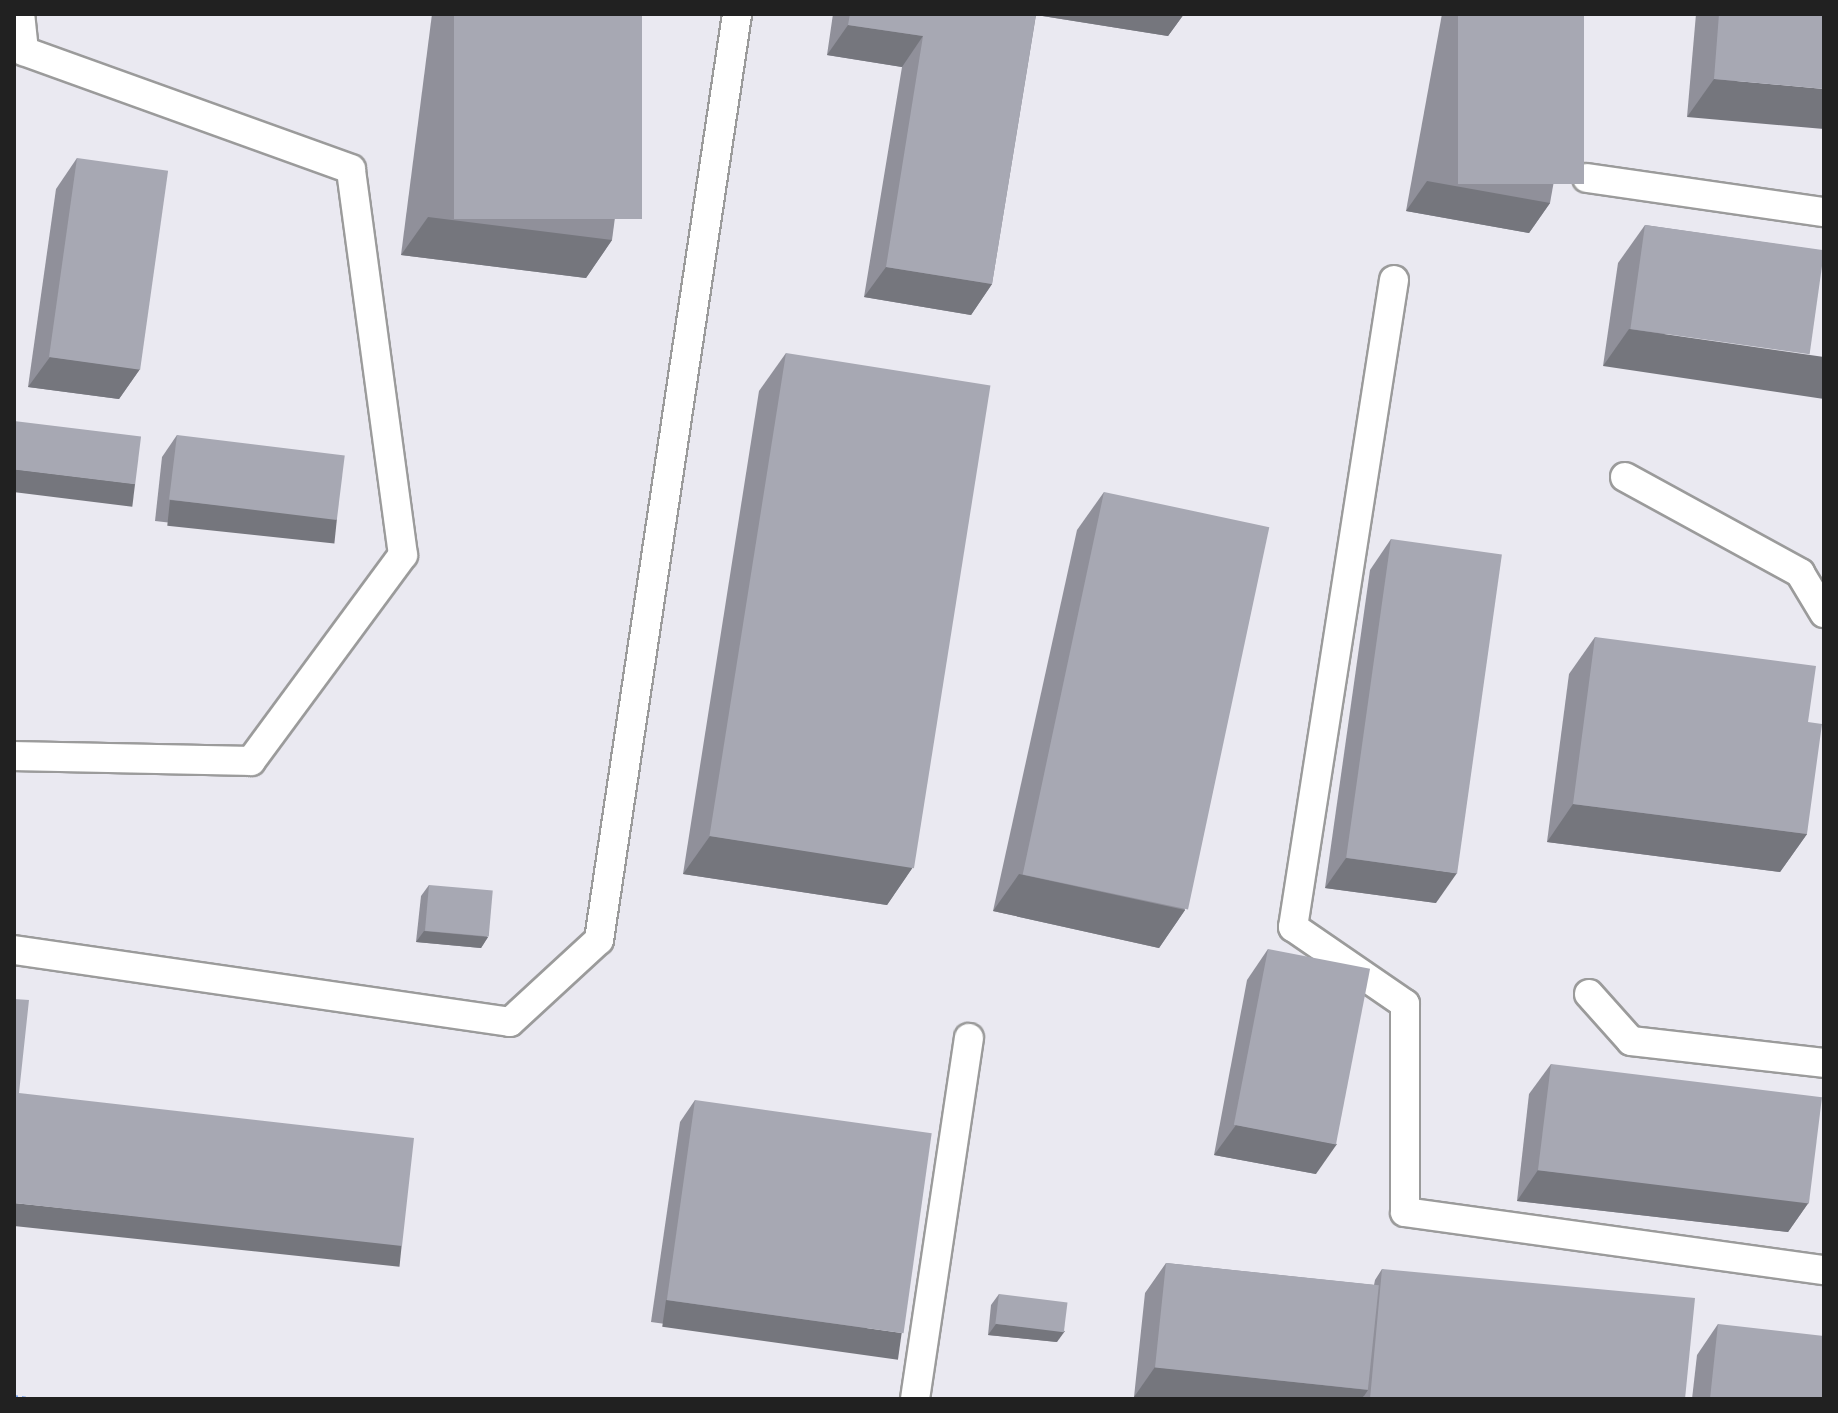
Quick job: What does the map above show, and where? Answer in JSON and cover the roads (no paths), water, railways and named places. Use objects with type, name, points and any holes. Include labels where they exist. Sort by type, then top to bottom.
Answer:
[{"type":"lane","points":[[14,756],[251,761],[403,555],[351,169],[24,51],[20,14]]},
{"type":"lane","points":[[14,950],[510,1022],[599,940],[737,14]]},
{"type":"lane","points":[[1587,178],[1824,212]]},
{"type":"lane","points":[[1394,280],[1293,927],[1405,1004],[1405,1212],[1824,1270]]},
{"type":"lane","points":[[1625,477],[1800,573],[1824,613]]},
{"type":"lane","points":[[1589,994],[1631,1041],[1824,1063]]},
{"type":"lane","points":[[915,1399],[969,1038]]}]
